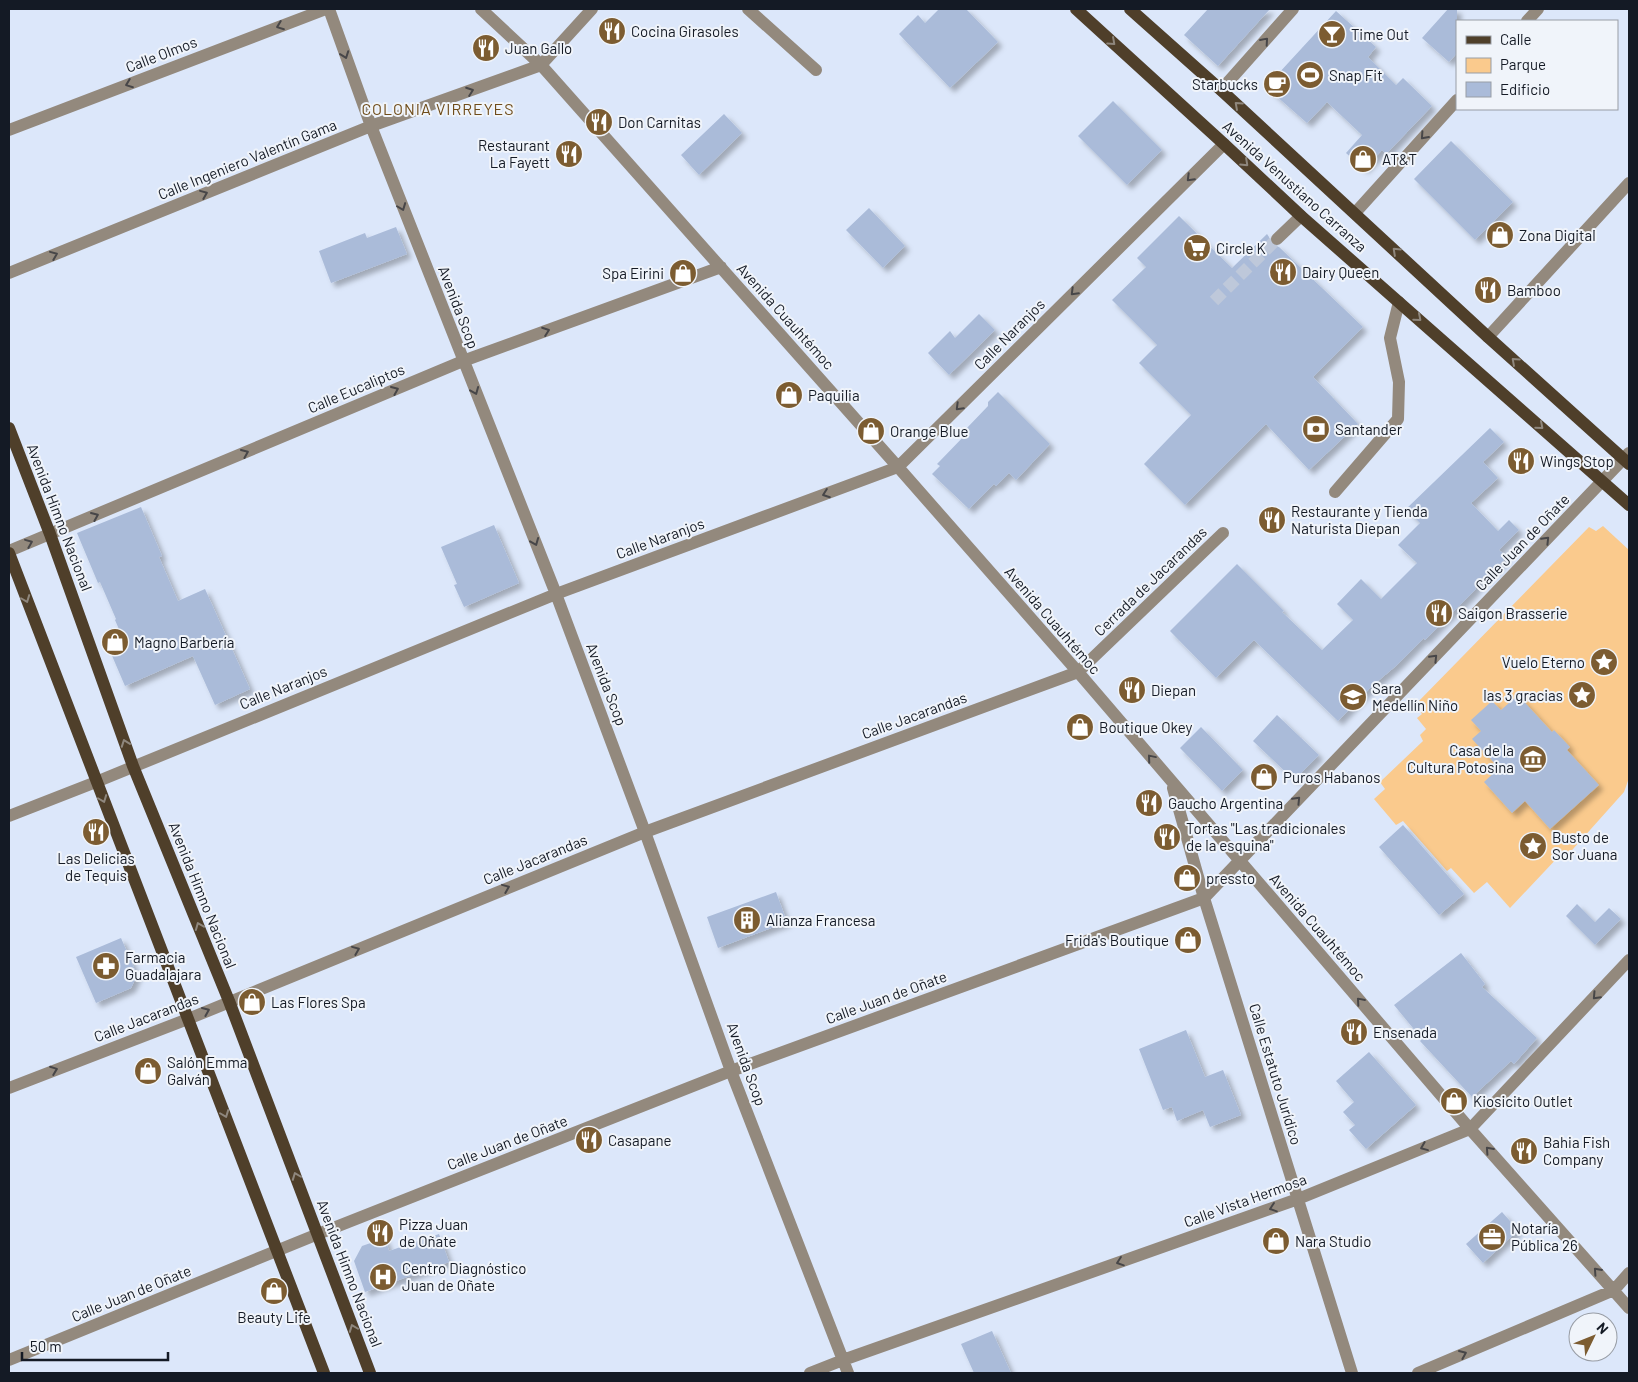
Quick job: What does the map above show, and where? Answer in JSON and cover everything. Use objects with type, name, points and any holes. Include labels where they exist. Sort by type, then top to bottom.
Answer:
[{"type":"main road","name":"Avenida Venustiano Carranza","points":[[1076,9],[1301,216],[1629,505]]},
{"type":"main road","name":"Avenida Venustiano Carranza","points":[[1130,9],[1221,90],[1488,337],[1627,459]]},
{"type":"main road","name":"Avenida Himno Nacional","points":[[9,428],[50,534],[133,766],[229,1001],[370,1373]]},
{"type":"main road","points":[[9,552],[324,1373]]},
{"type":"street","name":"Avenida Scop","points":[[328,9],[371,126],[556,594],[645,832],[731,1071],[848,1373]]},
{"type":"street","name":"Calle Olmos","points":[[9,130],[328,9]]},
{"type":"street","name":"Avenida Cuauhtémoc","points":[[482,9],[541,65],[898,467],[1078,672],[1470,1129],[1629,1308]]},
{"type":"street","name":"Calle Ingeniero Valentín Gama","points":[[9,273],[371,126],[541,65],[592,9]]},
{"type":"street","points":[[748,9],[816,70]]},
{"type":"street","points":[[1221,90],[1293,9]]},
{"type":"street","points":[[1528,20],[1538,9]]},
{"type":"street","points":[[1355,213],[1456,101]]},
{"type":"street","name":"Calle Naranjos","points":[[9,816],[556,594],[898,467],[1224,144]]},
{"type":"street","points":[[1488,337],[1629,183]]},
{"type":"street","points":[[1277,239],[1301,216]]},
{"type":"street","name":"Calle Eucaliptos","points":[[9,552],[463,361],[721,267]]},
{"type":"street","points":[[1335,492],[1398,419],[1399,382],[1390,338],[1399,302]]},
{"type":"street","name":"Calle Juan de Oñate","points":[[9,1360],[318,1234],[731,1071],[1204,898],[1603,481],[1627,459]]},
{"type":"street","name":"Cerrada de Jacarandas","points":[[1078,672],[1223,534]]},
{"type":"street","name":"Calle Jacarandas","points":[[9,1088],[188,1019],[645,832],[1078,672]]},
{"type":"street","name":"Calle Estatuto Jurídico","points":[[1172,783],[1204,898],[1352,1373]]},
{"type":"street","name":"Calle Vista Hermosa","points":[[810,1373],[1298,1199],[1470,1129],[1629,960]]},
{"type":"street","points":[[1418,1373],[1614,1290],[1629,1273]]},
{"type":"green space","points":[[1603,526],[1629,550],[1629,778],[1624,792],[1565,858],[1560,855],[1510,908],[1487,882],[1474,893],[1451,868],[1447,871],[1403,821],[1396,825],[1374,799],[1385,789],[1380,782],[1423,741],[1420,735],[1426,729],[1417,718],[1422,714],[1415,705],[1589,527],[1596,531]]},
{"type":"building","points":[[939,9],[966,9],[998,42],[950,88],[899,34],[918,15],[925,23]]},
{"type":"building","points":[[1208,9],[1270,9],[1218,66],[1184,35]]},
{"type":"building","points":[[1448,9],[1457,9],[1456,54],[1449,62],[1422,38]]},
{"type":"building","points":[[1336,11],[1376,47],[1368,57],[1396,85],[1403,78],[1432,106],[1386,154],[1382,150],[1364,169],[1346,153],[1362,135],[1327,102],[1307,123],[1266,87]]},
{"type":"building","points":[[1113,101],[1162,150],[1127,185],[1078,136]]},
{"type":"building","points":[[724,114],[742,133],[699,175],[681,155]]},
{"type":"building","points":[[1451,141],[1513,202],[1475,240],[1414,179]]},
{"type":"building","points":[[869,208],[905,246],[883,268],[846,230]]},
{"type":"building","points":[[1179,216],[1232,268],[1267,234],[1272,245],[1279,247],[1363,327],[1313,377],[1358,424],[1309,470],[1266,424],[1185,505],[1144,464],[1191,415],[1139,363],[1157,345],[1112,300],[1146,267],[1137,258]]},
{"type":"building","points":[[396,227],[407,254],[331,283],[319,251],[365,233],[367,238]]},
{"type":"building","points":[[979,314],[995,330],[949,375],[928,353],[950,331],[955,338]]},
{"type":"building","points":[[998,392],[1050,444],[1016,480],[1009,473],[996,486],[994,484],[969,509],[932,474],[940,466],[937,464],[968,432],[965,430],[988,406],[988,402]]},
{"type":"building","points":[[1490,428],[1504,442],[1483,462],[1498,478],[1471,503],[1498,531],[1509,520],[1519,530],[1499,550],[1507,557],[1425,640],[1424,638],[1397,665],[1372,686],[1338,721],[1254,640],[1216,678],[1170,631],[1237,564],[1284,611],[1282,612],[1322,650],[1353,620],[1337,604],[1361,579],[1381,599],[1417,563],[1398,545],[1420,523],[1406,509]]},
{"type":"building","points":[[141,507],[162,556],[159,557],[178,601],[205,589],[250,689],[215,705],[193,656],[125,686],[110,651],[125,643],[77,533]]},
{"type":"building","points":[[494,525],[519,583],[464,607],[454,585],[457,584],[441,547]]},
{"type":"building","name":"Casa de la Cultura Potosina","points":[[1518,695],[1552,732],[1554,730],[1570,747],[1567,750],[1599,785],[1550,829],[1525,801],[1512,813],[1484,782],[1499,768],[1472,739],[1481,731],[1471,720],[1492,701],[1501,710]]},
{"type":"building","points":[[1277,715],[1319,755],[1294,780],[1253,741]]},
{"type":"building","points":[[1201,727],[1243,770],[1222,791],[1180,748]]},
{"type":"building","points":[[1403,825],[1464,894],[1439,915],[1379,847]]},
{"type":"building","name":"Alianza Francesa","points":[[776,892],[787,922],[718,948],[707,917]]},
{"type":"building","points":[[1577,904],[1595,922],[1609,908],[1621,919],[1595,945],[1566,916]]},
{"type":"building","name":"Farmacia Guadalajara","points":[[121,938],[137,975],[131,988],[96,1003],[76,957]]},
{"type":"building","points":[[1461,953],[1485,984],[1482,987],[1537,1038],[1514,1064],[1511,1061],[1472,1097],[1420,1041],[1422,1039],[1394,1005]]},
{"type":"building","points":[[1186,1030],[1205,1077],[1223,1070],[1241,1115],[1210,1127],[1203,1110],[1177,1121],[1172,1107],[1163,1110],[1139,1049]]},
{"type":"building","points":[[1369,1052],[1416,1105],[1366,1149],[1349,1130],[1355,1125],[1343,1112],[1354,1102],[1336,1081]]},
{"type":"building","name":"Notaría Pública 26","points":[[1502,1212],[1518,1230],[1483,1263],[1466,1244]]},
{"type":"building","name":"Centro Diagnóstico Juan de Oñate","points":[[439,1234],[449,1262],[365,1292],[354,1261],[362,1246],[385,1238],[389,1251]]},
{"type":"building","points":[[992,1331],[1011,1373],[974,1373],[961,1344]]},
{"type":"tunnel","points":[[1214,301],[1277,239]]},
{"type":"place","name":"Cocina Girasoles","points":[[612,31]]},
{"type":"place","name":"Time Out","points":[[1332,34]]},
{"type":"place","name":"Juan Gallo","points":[[486,48]]},
{"type":"place","name":"Snap Fit","points":[[1310,75]]},
{"type":"place","name":"Starbucks","points":[[1277,84]]},
{"type":"place","name":"Don Carnitas","points":[[599,122]]},
{"type":"place","name":"Restaurant La Fayett","points":[[569,154]]},
{"type":"place","name":"AT&T","points":[[1363,159]]},
{"type":"place","name":"Zona Digital","points":[[1500,235]]},
{"type":"place","name":"Circle K","points":[[1197,248]]},
{"type":"place","name":"Dairy Queen","points":[[1283,272]]},
{"type":"place","name":"Spa Eirini","points":[[683,273]]},
{"type":"place","name":"Bamboo","points":[[1488,290]]},
{"type":"place","name":"Paquilia","points":[[789,395]]},
{"type":"place","name":"Santander","points":[[1316,429]]},
{"type":"place","name":"Orange Blue","points":[[871,431]]},
{"type":"place","name":"Wings Stop","points":[[1521,461]]},
{"type":"place","name":"Restaurante y Tienda Naturista Diepan","points":[[1272,520]]},
{"type":"place","name":"Saigon Brasserie","points":[[1439,613]]},
{"type":"place","name":"Magno Barbería","points":[[115,642]]},
{"type":"place","name":"Vuelo Eterno","points":[[1604,662]]},
{"type":"place","name":"Diepan","points":[[1132,690]]},
{"type":"place","name":"las 3 gracias","points":[[1582,695]]},
{"type":"place","name":"Sara Medellín Niño","points":[[1353,697]]},
{"type":"place","name":"Boutique Okey","points":[[1080,727]]},
{"type":"place","name":"Casa de la Cultura Potosina","points":[[1533,759]]},
{"type":"place","name":"Puros Habanos","points":[[1264,777]]},
{"type":"place","name":"Gaucho Argentina","points":[[1149,803]]},
{"type":"place","name":"Las Delicias de Tequis","points":[[96,832]]},
{"type":"place","name":"Tortas \"Las tradicionales de la esquina\"","points":[[1167,837]]},
{"type":"place","name":"Busto de Sor Juana","points":[[1533,846]]},
{"type":"place","name":"pressto","points":[[1187,878]]},
{"type":"place","name":"Alianza Francesa","points":[[747,920]]},
{"type":"place","name":"Frida's Boutique","points":[[1188,940]]},
{"type":"place","name":"Farmacia Guadalajara","points":[[106,966]]},
{"type":"place","name":"Las Flores Spa","points":[[252,1002]]},
{"type":"place","name":"Ensenada","points":[[1354,1032]]},
{"type":"place","name":"Salón Emma Galván","points":[[148,1071]]},
{"type":"place","name":"Kiosicito Outlet","points":[[1454,1101]]},
{"type":"place","name":"Casapane","points":[[589,1140]]},
{"type":"place","name":"Bahia Fish Company","points":[[1524,1151]]},
{"type":"place","name":"Pizza Juan de Oñate","points":[[380,1233]]},
{"type":"place","name":"Notaría Pública 26","points":[[1492,1237]]},
{"type":"place","name":"Nara Studio","points":[[1276,1241]]},
{"type":"place","name":"Centro Diagnóstico Juan de Oñate","points":[[383,1277]]},
{"type":"place","name":"Beauty Life","points":[[274,1291]]},
{"type":"district","name":"COLONIA VIRREYES","points":[[438,108]]}]
